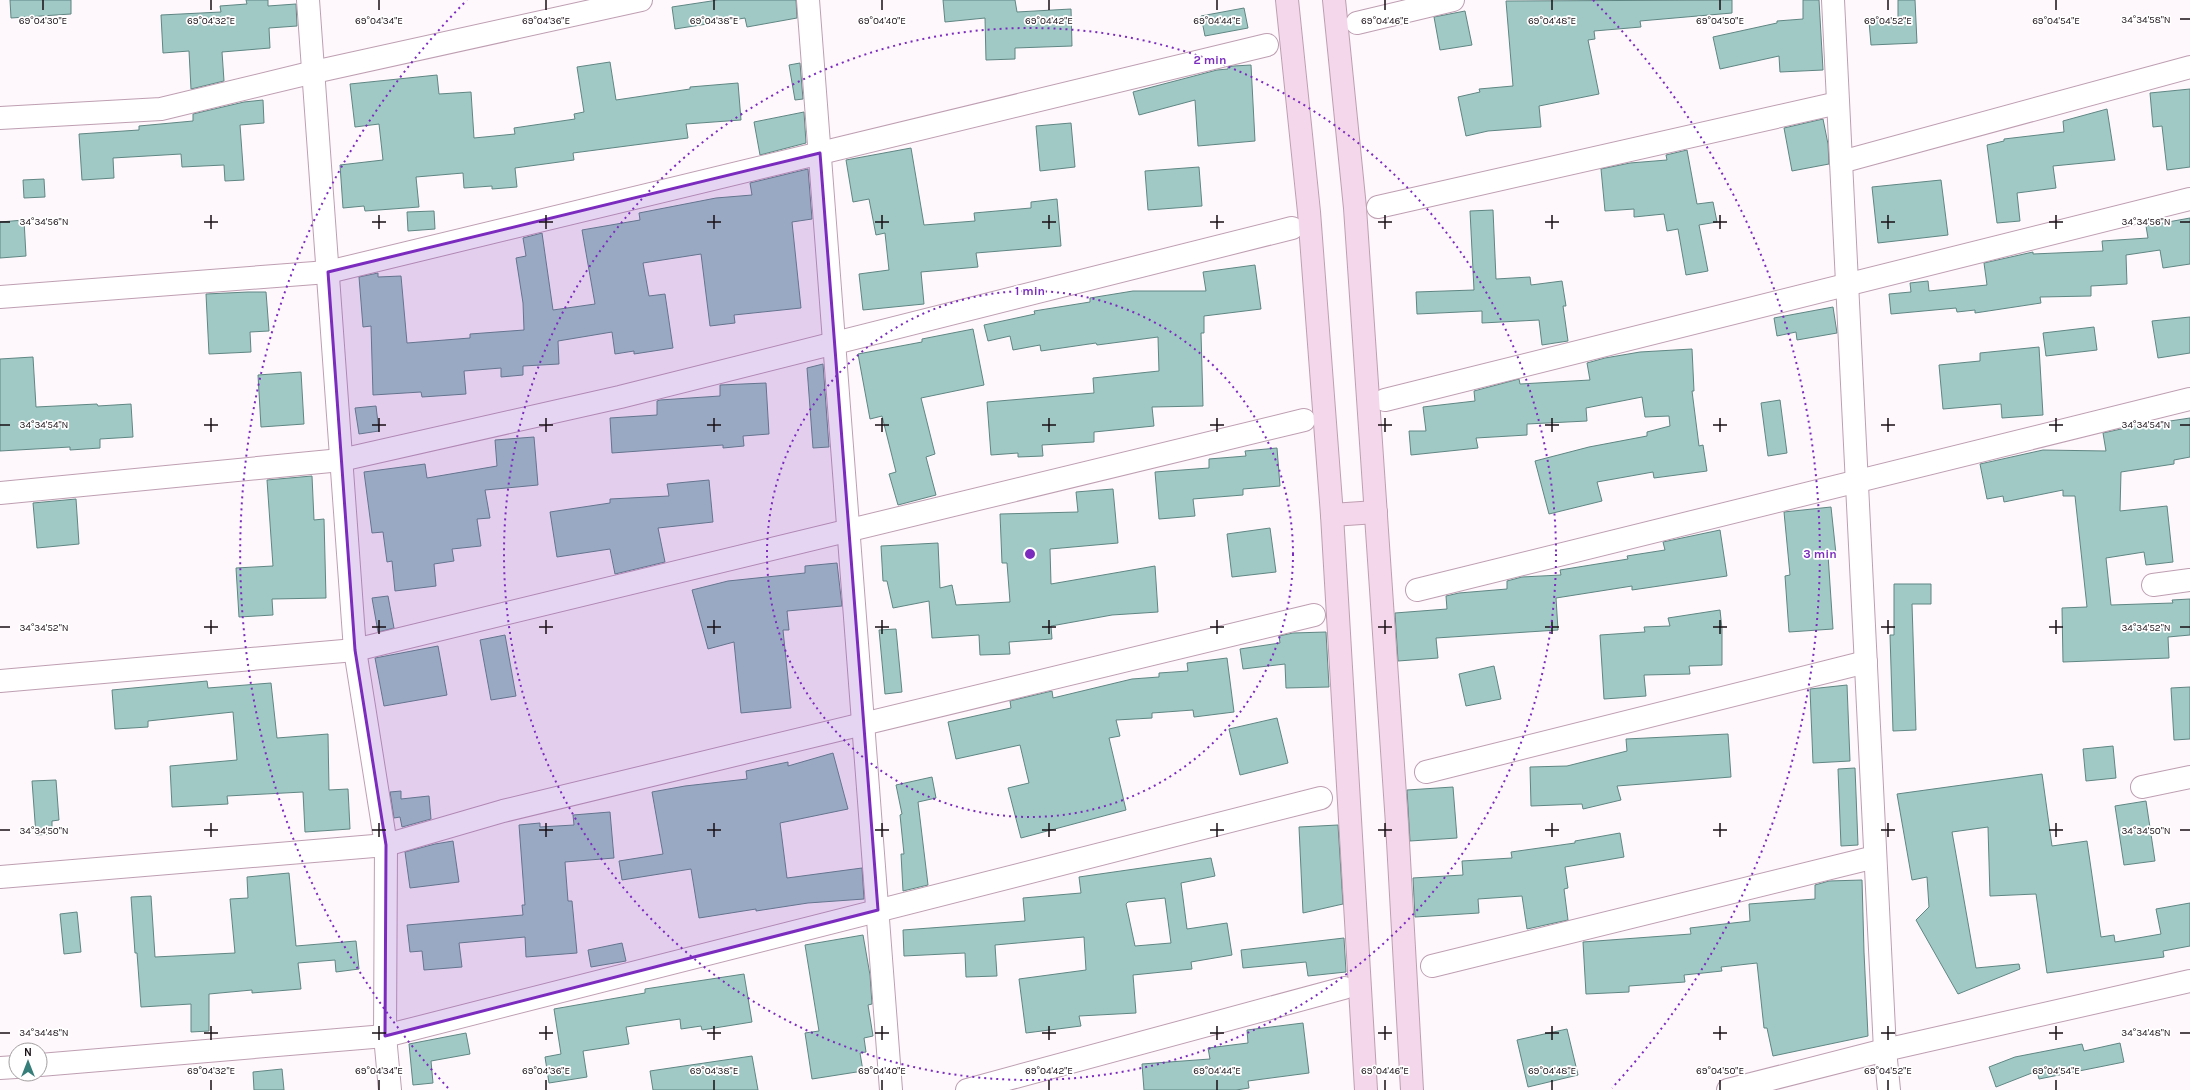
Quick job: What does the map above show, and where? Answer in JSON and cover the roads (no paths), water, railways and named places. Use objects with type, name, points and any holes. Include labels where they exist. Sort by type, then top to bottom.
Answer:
[{"type":"main road","points":[[1287,0],[1309,212],[1332,515],[1366,1090]]},
{"type":"main road","points":[[1334,0],[1355,208],[1376,512],[1412,1090]]},
{"type":"main road","points":[[1332,515],[1376,512]]},
{"type":"street","points":[[308,0],[355,650],[386,845],[385,1036],[390,1090]]},
{"type":"street","points":[[0,118],[162,109],[314,72],[641,0]]},
{"type":"street","points":[[808,0],[891,1090]]},
{"type":"street","points":[[1357,23],[1453,0]]},
{"type":"street","points":[[1833,0],[1875,857],[1885,1050],[1889,1090]]},
{"type":"street","points":[[0,297],[328,272],[1267,45]]},
{"type":"street","points":[[1841,162],[2190,67]]},
{"type":"street","points":[[1378,207],[1838,103]]},
{"type":"street","points":[[1385,400],[2190,199]]},
{"type":"street","points":[[0,493],[341,460],[620,397],[1292,228]]},
{"type":"street","points":[[1418,590],[1857,480],[2190,399]]},
{"type":"street","points":[[0,681],[355,650],[1304,420]]},
{"type":"street","points":[[2153,586],[2190,580]]},
{"type":"street","points":[[0,877],[386,845],[504,811],[1314,615]]},
{"type":"street","points":[[1426,772],[1866,662]]},
{"type":"street","points":[[2142,787],[2190,777]]},
{"type":"street","points":[[48,1064],[385,1036],[1321,798]]},
{"type":"street","points":[[1432,966],[1875,857]]},
{"type":"street","points":[[1728,1090],[1885,1050],[2190,981]]},
{"type":"street","points":[[967,1090],[1344,988]]}]
